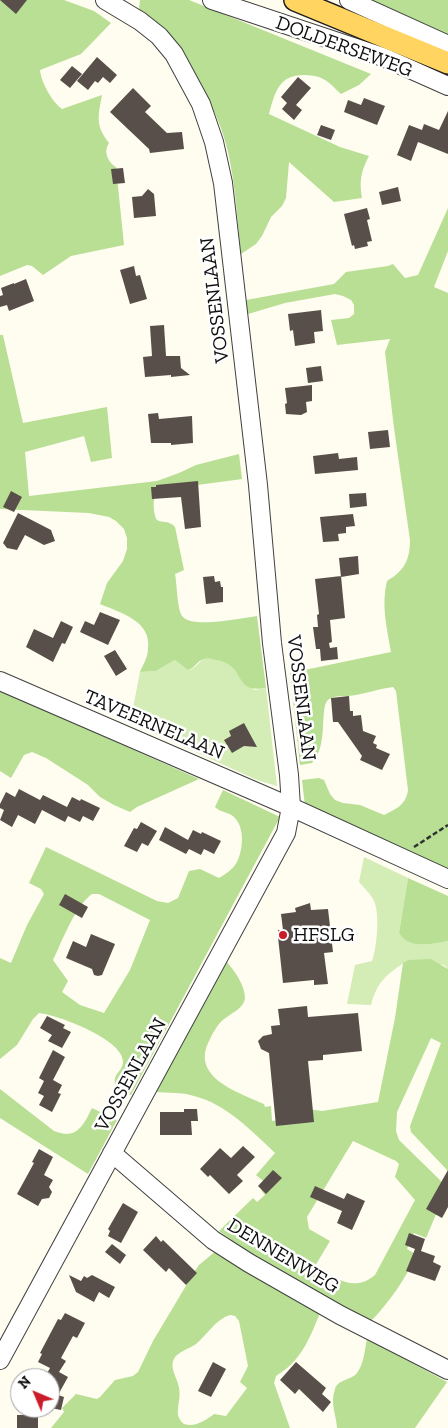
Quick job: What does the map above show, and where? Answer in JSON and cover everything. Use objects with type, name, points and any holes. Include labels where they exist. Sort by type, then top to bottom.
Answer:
[{"type":"main road","name":"DOLDERSEWEG","points":[[295,0],[448,63]]},
{"type":"street","name":"DOLDERSEWEG","points":[[212,0],[383,57],[448,86]]},
{"type":"street","name":"DOLDERSEWEG","points":[[349,0],[448,45]]},
{"type":"street","name":"VOSSENLAAN","points":[[0,1360],[286,833],[291,807],[289,775],[272,643],[258,485],[223,183],[216,150],[201,104],[174,54],[159,36],[116,2]]},
{"type":"street","name":"TAVEERNELAAN","points":[[0,681],[291,807],[448,879]]},
{"type":"street","name":"DENNENWEG","points":[[112,1153],[214,1240],[249,1263],[340,1315],[448,1370]]},
{"type":"path","points":[[402,858],[418,844],[448,825]]},
{"type":"green space","points":[[0,0],[64,0],[94,11],[111,23],[81,54],[40,70],[42,80],[54,102],[62,109],[102,95],[99,120],[101,131],[109,143],[106,150],[107,156],[116,167],[124,245],[71,256],[43,275],[32,266],[27,265],[0,276]]},
{"type":"green space","points":[[140,0],[189,0],[371,74],[359,85],[341,94],[328,82],[319,77],[304,75],[289,78],[279,86],[269,114],[340,147],[369,156],[361,176],[362,198],[334,202],[289,162],[286,198],[282,206],[271,217],[256,244],[241,254],[232,174],[223,135],[216,116],[207,99],[142,16],[139,9]]},
{"type":"green space","points":[[368,0],[448,0],[448,35]]},
{"type":"green space","points":[[448,208],[448,251],[434,287],[448,293],[448,872],[305,806],[302,780],[319,778],[324,780],[335,800],[343,803],[360,805],[384,815],[403,803],[408,790],[396,691],[393,687],[334,697],[328,700],[325,704],[322,737],[317,755],[312,763],[300,765],[290,673],[391,652],[385,617],[385,590],[387,581],[398,573],[405,564],[409,553],[410,540],[385,352],[390,339],[337,345],[331,320],[349,318],[354,314],[354,305],[351,300],[343,296],[335,294],[285,303],[248,314],[246,300],[334,284],[346,272],[393,264],[405,278],[418,275]]},
{"type":"green space","points":[[0,335],[3,335],[23,423],[107,407],[112,458],[91,462],[84,436],[25,452],[29,496],[157,481],[196,465],[239,454],[242,479],[160,490],[154,500],[154,510],[157,520],[170,523],[175,527],[184,570],[175,574],[178,602],[182,616],[187,620],[206,622],[257,616],[266,688],[255,689],[248,687],[232,667],[226,663],[210,659],[202,660],[188,670],[175,660],[156,671],[140,672],[148,652],[148,639],[145,631],[133,619],[100,604],[107,583],[123,561],[127,549],[127,538],[124,529],[109,517],[89,513],[0,509]]},
{"type":"green space","points":[[206,658],[224,661],[231,665],[237,670],[242,682],[255,690],[266,688],[277,786],[257,780],[127,721],[133,708],[140,672],[156,671],[175,660],[189,670]]},
{"type":"green space","points":[[0,690],[199,779],[130,812],[100,797],[88,785],[46,758],[32,752],[24,755],[11,778],[0,771]]},
{"type":"green space","points":[[223,790],[280,817],[131,1095],[116,1089],[115,1079],[123,1061],[120,1053],[112,1044],[74,1023],[60,1018],[39,1013],[33,1019],[17,1045],[0,1059],[0,958],[11,963],[27,925],[44,894],[41,889],[29,883],[46,847],[157,901],[168,903],[178,898],[189,871],[200,869],[219,878],[237,862],[242,846],[242,834],[238,823],[233,816],[215,807]],"holes":[[[92,894],[99,894],[150,920],[130,970],[104,1013],[80,1005],[62,992],[68,981],[53,960],[80,907]]]},
{"type":"green space","points":[[364,857],[408,878],[399,933],[404,938],[415,944],[448,941],[448,969],[444,965],[408,960],[385,978],[377,989],[371,1005],[347,1004],[355,965],[372,961],[376,939],[376,907],[371,896],[359,882]]},
{"type":"green space","points":[[408,878],[448,896],[448,941],[415,944],[409,942],[399,933]]},
{"type":"green space","points":[[431,959],[448,969],[448,1171],[411,1132],[410,1126],[441,1043],[431,1038],[397,1112],[396,1131],[399,1140],[448,1186],[426,1238],[414,1233],[407,1249],[417,1255],[407,1273],[390,1299],[370,1322],[266,1265],[219,1231],[253,1198],[257,1202],[265,1195],[261,1190],[267,1184],[256,1175],[275,1153],[238,1119],[217,1105],[180,1093],[156,1092],[226,961],[236,973],[245,993],[245,998],[240,1007],[218,1025],[209,1041],[205,1054],[206,1065],[220,1082],[264,1104],[265,1107],[271,1106],[272,1121],[293,1118],[292,1107],[322,1111],[378,1102],[395,1018],[403,963],[408,960]],"holes":[[[353,1141],[399,1164],[395,1177],[415,1200],[375,1275],[360,1283],[345,1282],[315,1266],[330,1241],[309,1229],[307,1217]]]},
{"type":"green space","points":[[0,1089],[54,1131],[68,1134],[78,1130],[92,1108],[117,1120],[88,1174],[0,1118]]},
{"type":"green space","points":[[217,1250],[320,1313],[298,1357],[276,1376],[274,1383],[290,1428],[51,1428],[64,1412],[62,1408],[76,1394],[97,1399],[115,1380],[133,1376],[138,1372],[153,1341],[199,1265]],"holes":[[[235,1316],[239,1321],[248,1366],[240,1382],[247,1388],[226,1416],[214,1414],[196,1424],[184,1424],[178,1415],[179,1391],[173,1370],[174,1359],[180,1352],[196,1344],[225,1317]]]},
{"type":"green space","points":[[367,1338],[447,1382],[415,1428],[337,1428],[333,1404],[335,1389],[339,1383],[357,1373],[364,1356]]},
{"type":"building","points":[[0,0],[27,0],[16,14]]},
{"type":"building","points":[[97,57],[117,75],[110,83],[103,77],[98,83],[95,81],[88,90],[77,81]]},
{"type":"building","points":[[72,66],[82,74],[70,88],[60,80]]},
{"type":"building","points":[[298,77],[311,88],[296,105],[302,110],[294,120],[282,109],[287,103],[281,97]]},
{"type":"building","points":[[133,88],[151,106],[145,112],[167,133],[182,132],[184,149],[150,153],[149,149],[110,112]]},
{"type":"building","points":[[364,98],[385,106],[377,125],[344,112],[348,100],[361,105]]},
{"type":"building","points":[[448,111],[448,154],[418,142],[411,161],[397,155],[409,125],[422,130],[424,124],[439,130]]},
{"type":"building","points":[[321,125],[335,130],[331,140],[317,135]]},
{"type":"building","points":[[123,168],[125,183],[113,184],[111,169]]},
{"type":"building","points":[[398,187],[401,201],[382,205],[379,192]]},
{"type":"building","points":[[148,189],[154,194],[156,216],[134,218],[132,197],[142,196]]},
{"type":"building","points":[[367,208],[370,219],[367,220],[372,241],[367,242],[368,246],[355,249],[354,245],[352,246],[344,214]]},
{"type":"building","points":[[134,266],[136,276],[140,275],[147,299],[130,304],[120,270]]},
{"type":"building","points":[[26,279],[34,301],[9,311],[7,305],[0,307],[0,296],[3,295],[1,288]]},
{"type":"building","points":[[321,310],[323,331],[314,332],[315,343],[295,346],[293,330],[290,331],[288,314]]},
{"type":"building","points":[[164,325],[166,356],[180,356],[181,368],[190,375],[145,377],[143,357],[152,356],[150,326]]},
{"type":"building","points":[[321,366],[323,381],[308,383],[306,368]]},
{"type":"building","points":[[312,385],[312,401],[306,402],[307,412],[301,415],[286,414],[285,388]]},
{"type":"building","points":[[158,413],[159,419],[192,416],[193,443],[171,445],[171,443],[151,443],[148,414]]},
{"type":"building","points":[[388,430],[390,447],[370,449],[368,432]]},
{"type":"building","points":[[338,453],[339,459],[357,457],[358,470],[315,474],[313,456]]},
{"type":"building","points":[[198,481],[201,527],[185,529],[181,497],[152,499],[151,487]]},
{"type":"building","points":[[11,491],[22,497],[14,512],[3,507]]},
{"type":"building","points":[[366,493],[367,506],[350,508],[349,494]]},
{"type":"building","points":[[18,513],[51,530],[55,541],[44,545],[25,535],[17,550],[7,548],[3,543]]},
{"type":"building","points":[[353,514],[355,526],[346,527],[346,533],[338,534],[339,541],[323,542],[320,517]]},
{"type":"building","points":[[358,556],[359,574],[341,577],[339,558]]},
{"type":"building","points":[[214,576],[215,582],[220,581],[221,587],[223,587],[223,602],[206,604],[203,577]]},
{"type":"building","points":[[341,576],[345,618],[330,620],[332,642],[329,643],[330,648],[337,647],[338,659],[321,661],[320,649],[316,649],[313,627],[318,627],[317,615],[319,614],[315,579]]},
{"type":"building","points":[[100,612],[120,620],[108,645],[80,632],[85,621],[94,625]]},
{"type":"building","points":[[61,621],[73,627],[65,644],[62,643],[53,662],[26,647],[34,629],[53,638]]},
{"type":"building","points":[[115,650],[127,669],[116,676],[104,656]]},
{"type":"building","points":[[349,696],[350,711],[353,711],[353,716],[361,715],[363,731],[376,736],[373,743],[377,745],[376,748],[390,754],[382,770],[360,760],[362,756],[338,722],[333,722],[331,698]]},
{"type":"building","points":[[244,723],[257,747],[244,746],[232,753],[224,740],[231,736],[229,731]]},
{"type":"building","points":[[19,789],[40,800],[43,795],[67,807],[72,797],[100,808],[93,821],[83,816],[80,822],[68,816],[65,822],[42,810],[35,824],[18,815],[12,827],[0,820],[4,810],[0,808],[0,804],[6,792],[15,797]]},
{"type":"building","points":[[141,822],[157,831],[148,846],[142,843],[137,852],[124,846],[134,828],[137,829]]},
{"type":"building","points":[[165,827],[188,840],[193,830],[221,841],[214,854],[204,849],[201,855],[189,849],[186,854],[159,840]]},
{"type":"building","points":[[65,894],[88,907],[82,918],[59,905]]},
{"type":"building","points":[[310,903],[311,910],[328,909],[333,952],[324,953],[328,984],[314,985],[314,980],[283,983],[278,937],[278,930],[283,930],[281,914],[296,912],[295,908]]},
{"type":"building","points":[[91,934],[115,944],[102,975],[98,976],[94,975],[92,969],[66,958],[73,941],[86,947]]},
{"type":"building","points":[[307,1006],[308,1017],[358,1013],[362,1051],[323,1055],[323,1060],[308,1061],[314,1122],[276,1126],[269,1053],[261,1049],[258,1041],[263,1036],[272,1034],[271,1026],[280,1025],[278,1009]]},
{"type":"building","points":[[47,1016],[65,1025],[63,1028],[71,1032],[62,1048],[48,1041],[52,1035],[40,1028]]},
{"type":"building","points":[[53,1050],[65,1057],[53,1080],[62,1085],[58,1093],[61,1094],[52,1112],[39,1105],[44,1096],[38,1093],[44,1081],[39,1078]]},
{"type":"building","points":[[184,1109],[197,1109],[198,1121],[191,1121],[192,1135],[160,1135],[160,1112],[184,1112]]},
{"type":"building","points":[[243,1146],[255,1157],[237,1175],[243,1181],[229,1194],[210,1175],[208,1177],[200,1169],[220,1148],[231,1158]]},
{"type":"building","points":[[39,1149],[53,1157],[44,1175],[53,1180],[49,1187],[52,1192],[49,1198],[42,1199],[38,1206],[17,1194],[34,1163],[32,1162]]},
{"type":"building","points":[[273,1170],[282,1178],[266,1194],[258,1186]]},
{"type":"building","points":[[448,1170],[448,1207],[442,1218],[426,1209]]},
{"type":"building","points":[[315,1186],[344,1199],[347,1193],[365,1201],[352,1230],[337,1223],[342,1211],[310,1197]]},
{"type":"building","points":[[123,1203],[138,1212],[121,1243],[108,1236],[110,1231],[108,1229]]},
{"type":"building","points":[[409,1233],[425,1239],[421,1251],[435,1256],[433,1262],[441,1266],[435,1281],[406,1271],[415,1249],[405,1245]]},
{"type":"building","points":[[156,1236],[161,1242],[163,1240],[197,1273],[186,1285],[169,1268],[166,1272],[143,1250]]},
{"type":"building","points":[[112,1244],[126,1255],[120,1264],[105,1252]]},
{"type":"building","points":[[69,1275],[81,1281],[84,1276],[87,1278],[92,1275],[115,1287],[109,1298],[99,1292],[94,1302],[76,1292]]},
{"type":"building","points":[[65,1313],[85,1323],[77,1338],[73,1336],[61,1358],[66,1361],[60,1370],[60,1368],[50,1368],[38,1362],[42,1354],[40,1353],[58,1319],[61,1320]]},
{"type":"building","points":[[213,1362],[226,1369],[211,1397],[198,1391]]},
{"type":"building","points":[[296,1362],[326,1388],[322,1394],[331,1402],[323,1412],[299,1389],[295,1394],[280,1380]]},
{"type":"building","points":[[60,1373],[68,1377],[60,1391]]},
{"type":"building","points":[[60,1396],[64,1397],[60,1410]]},
{"type":"building","points":[[17,1418],[38,1418],[38,1428],[17,1428]]},
{"type":"place","name":"HFSLG","points":[[283,935]]}]
